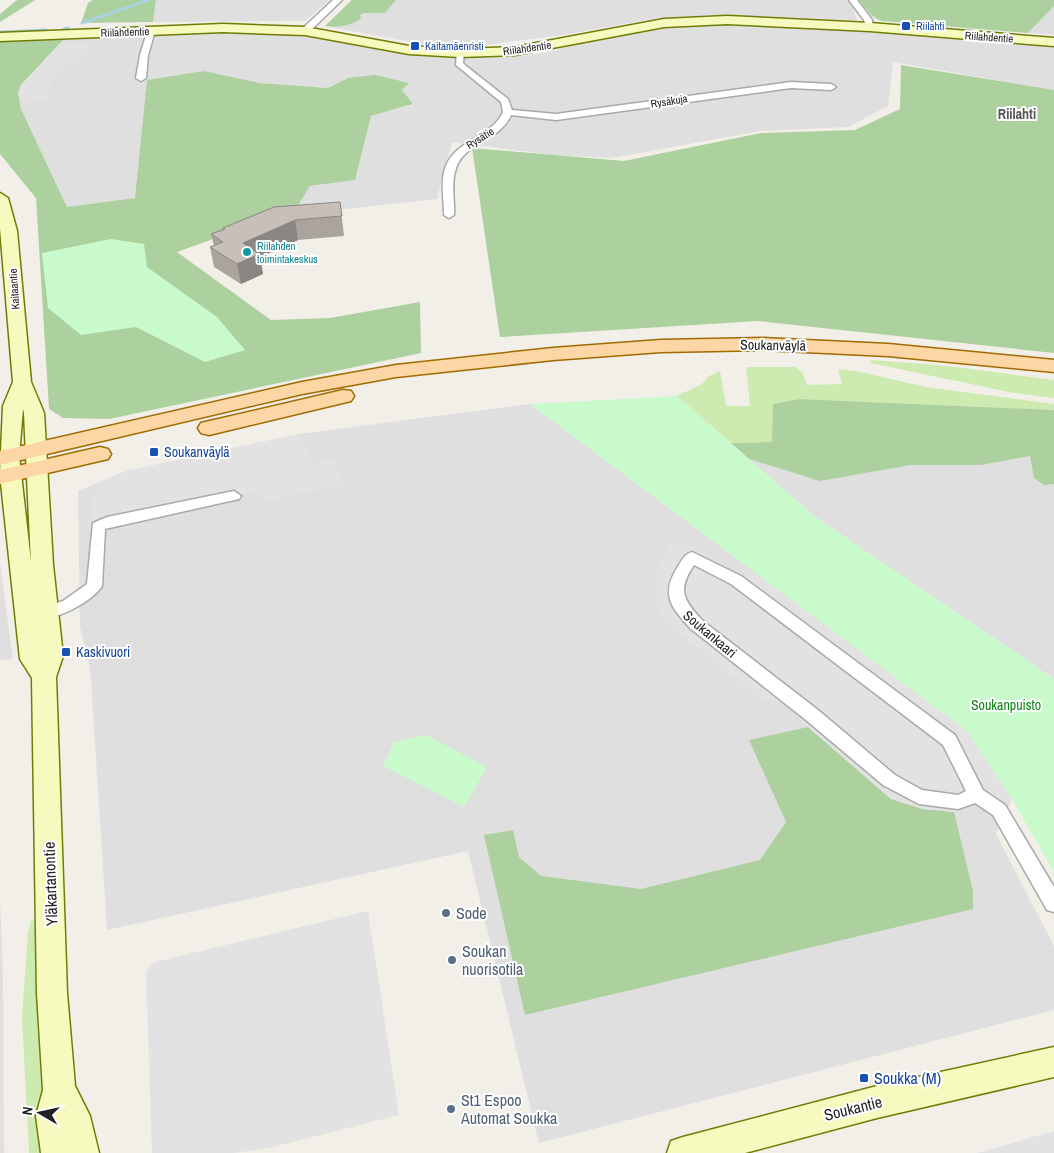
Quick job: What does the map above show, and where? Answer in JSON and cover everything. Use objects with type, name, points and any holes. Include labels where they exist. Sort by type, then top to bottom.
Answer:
[{"type":"main road","name":"Soukanväylä","points":[[5,466],[302,388],[396,371],[492,361],[660,346],[763,344],[888,350],[1054,366]]},
{"type":"street","points":[[305,31],[338,0]]},
{"type":"street","points":[[853,0],[868,20],[870,27]]},
{"type":"street","name":"Riilahdentie","points":[[0,37],[223,28],[305,31],[409,50],[460,53],[516,51],[664,23],[727,20],[870,27],[1054,42]]},
{"type":"street","points":[[141,78],[144,54],[151,31]]},
{"type":"street","points":[[460,53],[459,63],[463,68],[505,101],[508,112]]},
{"type":"street","name":"Rysäkuja","points":[[508,112],[556,117],[781,86],[831,87]]},
{"type":"street","name":"Rysätie","points":[[449,215],[449,181],[451,166],[457,154],[466,146],[500,125],[508,112]]},
{"type":"street","name":"Kaitaantie","points":[[0,198],[9,231],[6,257],[22,382],[34,414],[37,459]]},
{"type":"street","name":"Kaitaantie","points":[[5,466],[13,406],[22,382]]},
{"type":"street","name":"Yläkartanontie","points":[[36,614],[37,459]]},
{"type":"street","name":"Yläkartanontie","points":[[5,466],[36,614],[51,656],[44,677],[52,993],[59,1090],[52,1116],[57,1153]]},
{"type":"street","points":[[36,614],[77,602],[94,586],[98,526],[107,522],[234,496]]},
{"type":"street","name":"Soukankaari","points":[[977,795],[958,802],[919,797],[889,780],[812,715],[697,626],[681,609],[674,592],[678,576],[692,557],[736,580],[949,740],[977,795],[999,810],[1054,904]]},
{"type":"street","name":"Soukantie","points":[[683,1153],[877,1102],[1054,1062]]},
{"type":"street","name":"Yläkartanontie","points":[[59,1090],[74,1116],[83,1153]]},
{"type":"shaded area","points":[[156,0],[330,0],[305,21],[153,22]]},
{"type":"shaded area","points":[[352,0],[850,0],[857,20],[709,15],[657,18],[563,35],[469,47],[427,45],[325,26]]},
{"type":"shaded area","points":[[1054,6],[1054,35],[1028,33]]},
{"type":"shaded area","points":[[704,23],[867,30],[1054,46],[1054,90],[893,62],[888,106],[848,127],[760,131],[613,158],[554,155],[452,142],[437,199],[292,215],[310,186],[355,180],[371,116],[413,105],[402,90],[409,83],[348,78],[328,88],[259,83],[204,71],[136,198],[67,207],[21,109],[18,93],[65,38],[225,30],[313,35],[440,55],[523,56],[555,51],[580,42],[667,25]]},
{"type":"shaded area","points":[[62,43],[90,45],[49,85],[48,99],[22,104],[18,93],[21,85]]},
{"type":"shaded area","points":[[530,404],[966,730],[1012,799],[996,834],[1054,946],[1054,1010],[539,1143],[468,851],[107,930],[91,681],[89,663],[80,627],[78,491],[126,471],[299,434]]},
{"type":"shaded area","points":[[299,434],[312,463],[332,459],[342,484],[268,501],[257,492],[89,531],[90,506],[93,495],[102,484],[126,471]]},
{"type":"shaded area","points":[[1054,455],[1054,679],[814,516],[749,459]]},
{"type":"shaded area","points":[[672,541],[701,552],[737,572],[746,567],[966,730],[1012,799],[954,812],[923,809],[891,799],[808,727],[777,696],[765,703],[664,621],[656,604],[654,573]]},
{"type":"shaded area","points":[[0,564],[13,659],[0,660]]},
{"type":"shaded area","points":[[0,898],[3,976],[4,1153],[0,1153]]},
{"type":"shaded area","points":[[368,911],[399,1115],[269,1148],[234,1153],[152,1153],[146,971],[155,962]]},
{"type":"shaded area","points":[[1054,1131],[1054,1153],[977,1153]]},
{"type":"green space","points":[[17,0],[35,0],[0,22],[0,14]]},
{"type":"green space","points":[[93,0],[156,0],[153,22],[81,23],[88,3]]},
{"type":"green space","points":[[352,0],[396,0],[385,13],[363,13],[360,15],[361,19],[348,25],[339,27],[325,26]]},
{"type":"green space","points":[[859,0],[1054,0],[1054,6],[1028,33],[881,21],[872,16]]},
{"type":"green space","points":[[65,38],[21,85],[18,93],[21,109],[67,207],[135,198],[147,80],[204,71],[259,83],[328,88],[348,78],[375,75],[409,83],[402,90],[413,104],[371,116],[355,180],[310,186],[292,215],[277,216],[177,252],[271,320],[330,318],[420,302],[421,353],[109,419],[63,418],[49,409],[36,198],[0,154],[0,42]]},
{"type":"green space","points":[[901,65],[1054,90],[1054,353],[758,321],[500,337],[472,148],[624,161],[761,133],[855,130],[900,109]]},
{"type":"green space","points":[[111,239],[144,244],[147,267],[217,317],[245,350],[205,362],[136,327],[81,335],[48,308],[42,253]]},
{"type":"green space","points":[[871,360],[948,366],[1054,380],[1054,398],[1014,393],[870,363]]},
{"type":"green space","points":[[746,367],[795,367],[802,372],[807,385],[842,384],[838,369],[861,372],[926,387],[1054,404],[1054,410],[800,399],[772,442],[731,443],[677,396],[702,384],[709,376],[720,371],[726,406],[750,406]]},
{"type":"green space","name":"Soukanpuisto","points":[[677,396],[814,516],[1054,679],[1054,872],[1012,799],[966,730],[530,404]]},
{"type":"green space","points":[[800,399],[1054,410],[1054,484],[1044,485],[1034,478],[1030,456],[981,465],[911,465],[820,481],[749,459],[731,443],[772,442],[773,404]]},
{"type":"green space","points":[[808,727],[891,799],[923,809],[954,812],[973,891],[973,909],[525,1015],[484,835],[513,830],[519,857],[541,876],[641,889],[760,860],[786,822],[749,740]]},
{"type":"green space","points":[[426,735],[487,767],[464,807],[383,766],[394,742]]},
{"type":"green space","points":[[37,919],[47,1153],[29,1153],[22,1018],[28,932],[31,921]]},
{"type":"building","points":[[340,202],[342,216],[295,220],[243,243],[259,254],[237,264],[210,247],[223,242],[211,234],[274,207]]},
{"type":"waterway","points":[[82,23],[149,0]]},
{"type":"waterway","points":[[64,29],[68,28]]},
{"type":"waterway","points":[[0,32],[46,30]]},
{"type":"place","name":"Riilahti","points":[[906,26]]},
{"type":"place","name":"Kaitamäenristi","points":[[415,46]]},
{"type":"place","name":"Riilahden toimintakeskus","points":[[247,252]]},
{"type":"place","name":"Soukanväylä","points":[[154,452]]},
{"type":"place","name":"Kaskivuori","points":[[66,652]]},
{"type":"place","name":"Sode","points":[[446,913]]},
{"type":"place","name":"Soukan nuorisotila","points":[[452,960]]},
{"type":"place","name":"Soukka (M)","points":[[864,1078]]},
{"type":"place","name":"St1 Espoo Automat Soukka","points":[[451,1109]]},
{"type":"district","name":"Riilahti","points":[[1017,114]]}]
